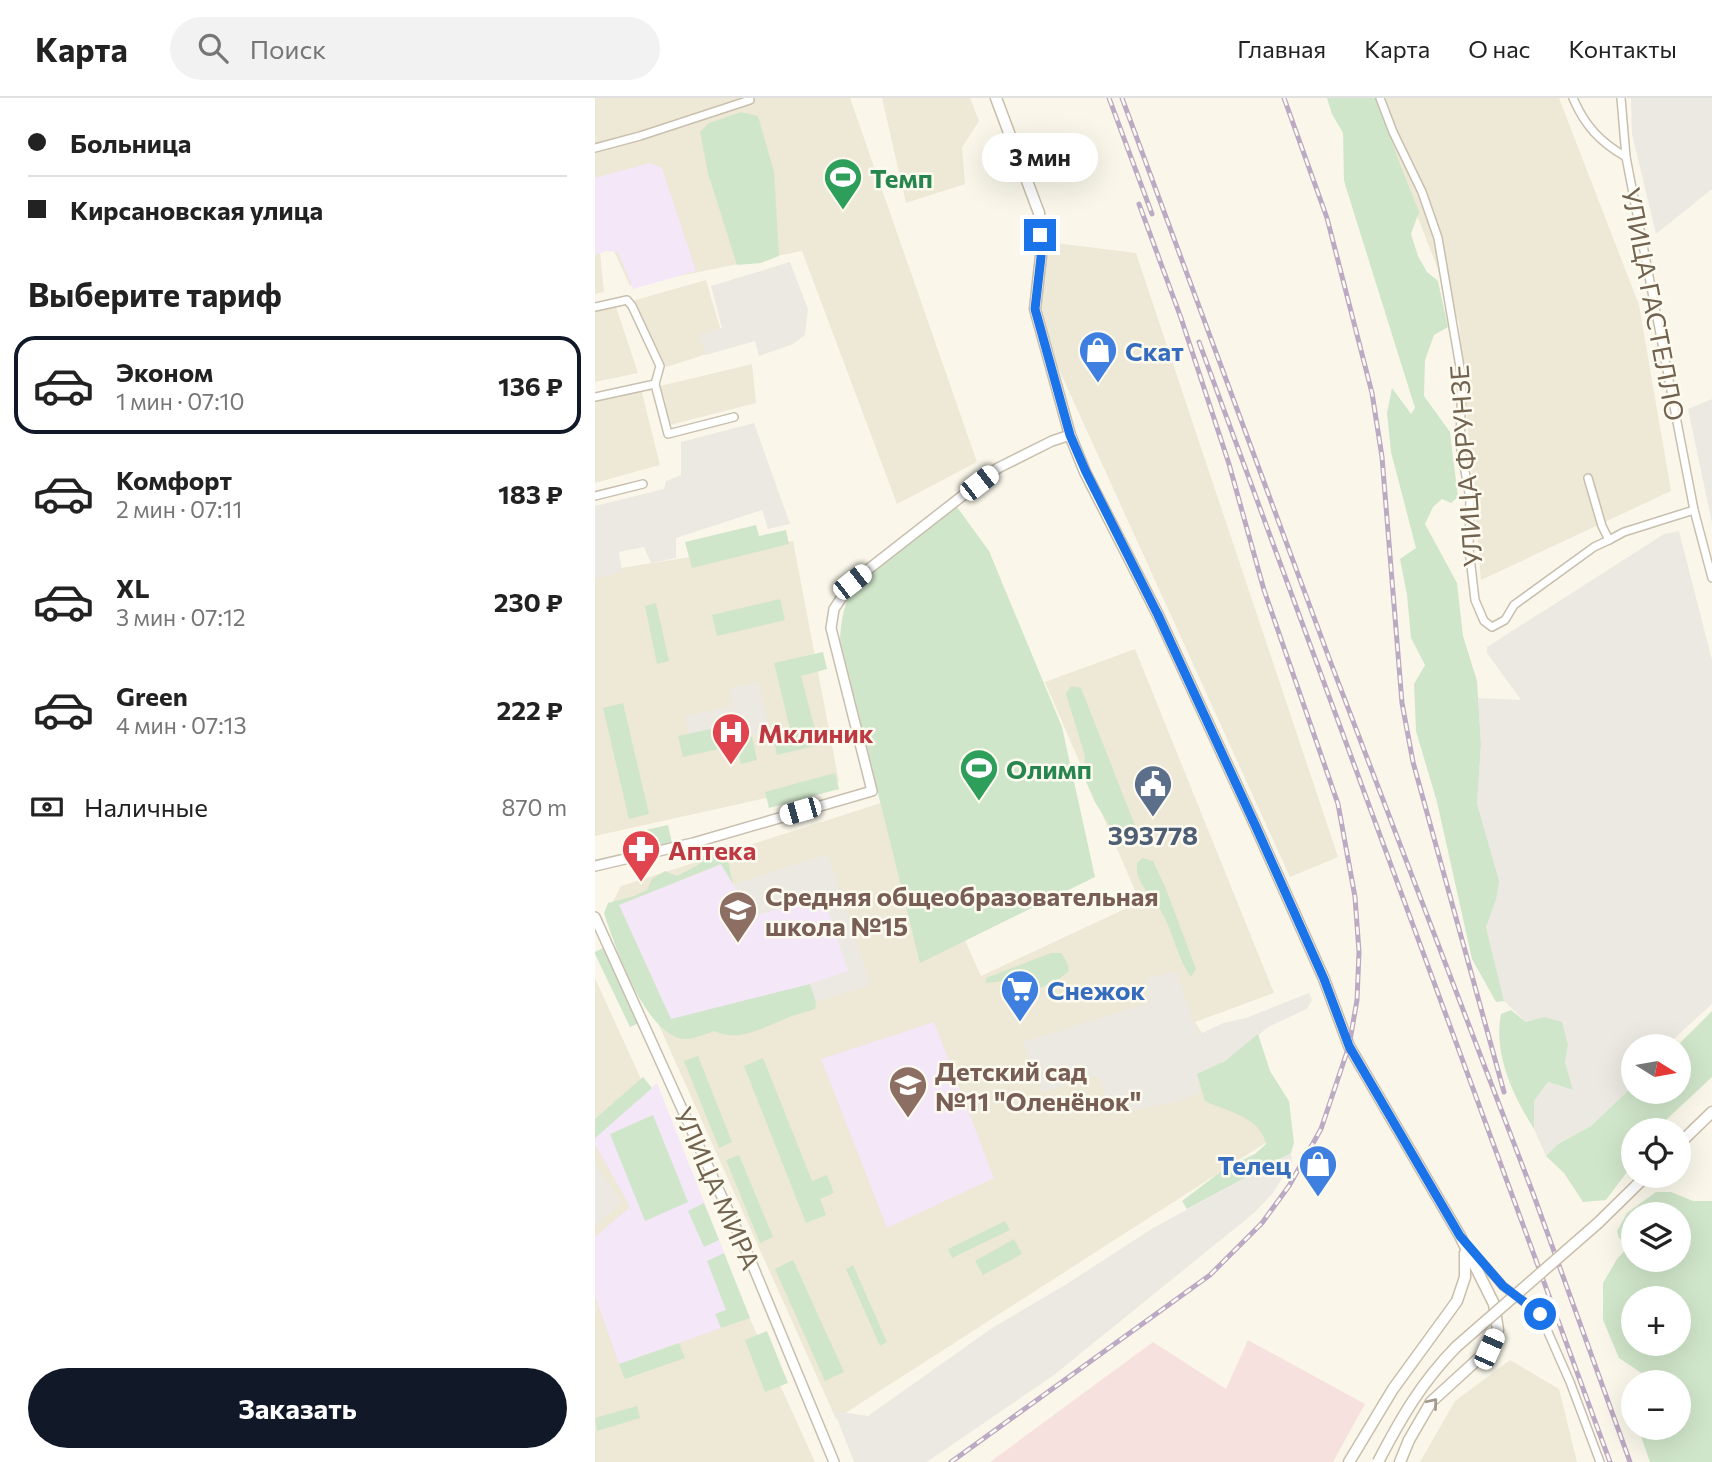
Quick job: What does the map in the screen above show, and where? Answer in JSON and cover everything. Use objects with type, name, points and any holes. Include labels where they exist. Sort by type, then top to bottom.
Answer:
[{"type":"main road","points":[[996,98],[1039,213],[1041,257],[1035,309],[1070,435],[1245,802],[1324,979],[1349,1046],[1460,1236],[1494,1304],[1498,1330],[1489,1349],[1431,1402],[1409,1440],[1400,1462]]},
{"type":"main road","points":[[1691,1132],[1712,1112]]},
{"type":"main road","points":[[1378,1462],[1419,1388],[1455,1347],[1598,1223],[1634,1188]]},
{"type":"main road","points":[[1349,1462],[1393,1389],[1457,1301],[1462,1290],[1467,1259],[1460,1236]]},
{"type":"street","name":"УЛИЦА ФРУНЗЕ","points":[[1380,98],[1422,192],[1438,238],[1462,379],[1460,444],[1470,498],[1469,549],[1475,600],[1484,621],[1492,627],[1505,620],[1514,605],[1594,547],[1609,540]]},
{"type":"street","points":[[1573,98],[1586,125],[1605,145],[1626,157]]},
{"type":"street","name":"УЛИЦА ГАСТЕЛЛО","points":[[1621,98],[1626,157],[1694,509],[1712,578]]},
{"type":"street","points":[[595,148],[750,100]]},
{"type":"street","points":[[595,307],[627,300],[639,320],[660,366],[655,384],[668,434],[734,418]]},
{"type":"street","points":[[595,397],[655,384]]},
{"type":"street","points":[[595,866],[694,843],[871,791],[831,628],[834,609],[852,582],[998,468],[1070,435]]},
{"type":"street","points":[[1588,478],[1602,526],[1609,540],[1624,532],[1694,509]]},
{"type":"street","points":[[595,496],[643,484]]},
{"type":"street","name":"УЛИЦА МИРА","points":[[595,917],[750,1259],[834,1462]]},
{"type":"street","points":[[1460,1236],[1503,1286],[1540,1314],[1570,1382],[1600,1462]]},
{"type":"shaded area","points":[[595,98],[850,98],[977,462],[897,504],[802,251],[630,286],[613,249],[600,252],[604,292],[595,294]]},
{"type":"shaded area","points":[[882,98],[970,98],[979,121],[962,147],[965,184],[906,203]]},
{"type":"shaded area","points":[[1371,98],[1559,98],[1639,305],[1671,491],[1481,580],[1459,323]]},
{"type":"shaded area","points":[[1631,98],[1712,98],[1712,189],[1656,234],[1632,134]]},
{"type":"shaded area","points":[[650,163],[662,168],[696,271],[633,289],[618,252],[606,251],[595,255],[595,178]]},
{"type":"shaded area","points":[[1048,242],[1136,253],[1338,857],[1290,877],[1057,365],[1039,297]]},
{"type":"shaded area","points":[[790,262],[808,309],[805,335],[793,344],[759,356],[755,341],[706,355],[699,335],[722,328],[711,286]]},
{"type":"shaded area","points":[[706,280],[726,348],[666,367],[632,301]]},
{"type":"shaded area","points":[[615,304],[638,373],[595,382],[595,308]]},
{"type":"shaded area","points":[[752,364],[756,403],[662,427],[656,387]]},
{"type":"shaded area","points":[[641,389],[660,465],[595,483],[595,400]]},
{"type":"shaded area","points":[[1712,399],[1712,523],[1688,409]]},
{"type":"shaded area","points":[[754,423],[790,524],[768,529],[762,510],[676,538],[676,558],[651,563],[644,547],[619,552],[622,572],[595,579],[595,506],[664,489],[666,481],[681,475],[681,442]]},
{"type":"shaded area","points":[[1679,531],[1712,660],[1712,1004],[1679,1034],[1621,1034],[1621,1097],[1591,1126],[1558,1144],[1546,1156],[1534,1129],[1534,1101],[1548,1082],[1572,1090],[1565,1062],[1568,1045],[1544,1017],[1526,1022],[1504,1001],[1486,927],[1496,900],[1477,804],[1481,744],[1478,698],[1521,700],[1487,653],[1487,647],[1664,534]]},
{"type":"shaded area","points":[[793,541],[839,782],[595,836],[595,572]]},
{"type":"shaded area","points":[[1135,649],[1274,993],[1195,1022],[1270,1140],[836,1419],[608,912],[621,886],[900,797],[981,976],[1140,902],[1045,682]]},
{"type":"shaded area","points":[[759,682],[769,732],[741,738],[738,723],[689,734],[685,716],[733,706],[730,688]]},
{"type":"shaded area","points":[[828,854],[870,985],[816,1002],[810,984],[848,971],[822,896],[751,917],[733,884]]},
{"type":"shaded area","name":"Средняя общеобразовательная школа №15","points":[[722,864],[751,917],[823,896],[848,971],[804,986],[671,1020],[619,905]]},
{"type":"shaded area","points":[[1176,971],[1198,1035],[1223,1023],[1246,1018],[1309,993],[1312,1000],[1307,1009],[1270,1026],[1225,1061],[1197,1074],[1201,1093],[1178,1101],[1112,1115],[1098,1076],[1042,1092],[1023,1042],[1151,1002],[1145,979]]},
{"type":"shaded area","points":[[595,978],[815,1462],[595,1462]]},
{"type":"shaded area","name":"Детский сад №11 \"Оленёнок\"","points":[[934,1022],[994,1178],[887,1228],[821,1059]]},
{"type":"shaded area","points":[[657,1083],[750,1318],[619,1364],[595,1295],[595,1237],[630,1207],[595,1144],[595,1138]]},
{"type":"shaded area","points":[[1291,1153],[1292,1162],[1273,1193],[1254,1213],[1054,1375],[927,1462],[854,1462],[834,1411],[868,1416],[992,1328],[1153,1228]]},
{"type":"shaded area","points":[[595,1163],[622,1202],[595,1226]]},
{"type":"shaded area","points":[[1248,1340],[1365,1404],[1333,1462],[990,1462],[1153,1342],[1226,1389]]},
{"type":"shaded area","points":[[1510,1360],[1559,1389],[1577,1462],[1420,1462],[1455,1401]]},
{"type":"green space","points":[[1327,98],[1377,98],[1419,212],[1411,234],[1427,272],[1438,281],[1448,327],[1434,335],[1425,360],[1424,396],[1450,432],[1458,497],[1451,503],[1442,499],[1433,507],[1425,524],[1457,583],[1463,636],[1477,681],[1481,744],[1477,804],[1499,881],[1496,900],[1486,927],[1504,1001],[1496,1002],[1472,959],[1437,802],[1416,731],[1414,684],[1425,665],[1411,638],[1400,559],[1416,548],[1391,452],[1387,413],[1392,388],[1411,414],[1415,408],[1344,181],[1343,133],[1332,114]]},
{"type":"green space","points":[[741,112],[758,116],[774,172],[779,256],[761,263],[737,265],[708,173],[700,132],[709,123]]},
{"type":"green space","name":"Олимп","points":[[957,507],[989,551],[1062,727],[1095,877],[920,963],[840,632],[845,605],[854,585]]},
{"type":"green space","points":[[756,525],[759,536],[786,530],[789,544],[692,568],[685,542]]},
{"type":"green space","points":[[780,599],[785,620],[717,636],[712,615]]},
{"type":"green space","points":[[656,603],[669,661],[657,664],[645,606]]},
{"type":"green space","points":[[823,652],[827,669],[801,676],[816,733],[838,729],[840,740],[777,755],[773,738],[791,733],[774,663]]},
{"type":"green space","points":[[1071,686],[1081,688],[1136,828],[1134,842],[1123,847],[1095,802],[1084,777],[1085,756],[1066,694]]},
{"type":"green space","points":[[623,703],[649,814],[629,819],[603,708]]},
{"type":"green space","points":[[738,723],[741,738],[752,736],[757,760],[741,764],[736,745],[683,757],[678,736]]},
{"type":"green space","points":[[835,773],[839,789],[769,808],[765,792]]},
{"type":"green space","points":[[668,825],[672,843],[636,850],[632,833]]},
{"type":"green space","points":[[720,852],[728,861],[733,884],[721,864],[619,905],[671,1019],[810,984],[816,1002],[815,1009],[746,1034],[730,1035],[714,1031],[688,1039],[673,1036],[659,1025],[634,989],[604,913],[608,903],[647,890],[652,879],[665,871],[677,876],[698,865],[703,856]]},
{"type":"green space","points":[[1143,858],[1153,861],[1166,889],[1196,969],[1191,977],[1165,919],[1139,877],[1137,863]]},
{"type":"green space","points":[[603,948],[639,1023],[630,1027],[595,954]]},
{"type":"green space","points":[[1051,953],[1061,953],[1069,971],[1049,984],[1034,990],[1018,991],[1010,990],[1004,981],[986,983],[986,978]]},
{"type":"green space","points":[[1511,1010],[1526,1022],[1544,1017],[1562,1022],[1568,1045],[1565,1062],[1573,1090],[1548,1082],[1534,1101],[1534,1129],[1512,1088],[1502,1059],[1499,1029],[1501,1014]]},
{"type":"green space","points":[[1712,1011],[1712,1077],[1691,1097],[1691,1034]]},
{"type":"green space","points":[[1258,1034],[1270,1071],[1289,1101],[1294,1143],[1291,1153],[1187,1209],[1182,1201],[1227,1167],[1255,1154],[1266,1144],[1263,1135],[1250,1121],[1205,1101],[1197,1074],[1225,1061]]},
{"type":"green space","points":[[698,1056],[732,1142],[719,1148],[684,1061]]},
{"type":"green space","points":[[763,1058],[812,1181],[827,1175],[834,1193],[820,1199],[826,1215],[806,1223],[744,1066]]},
{"type":"green space","points":[[643,1077],[652,1088],[595,1138],[595,1119]]},
{"type":"green space","points":[[1621,1097],[1621,1104],[1683,1104],[1668,1118],[1621,1118],[1621,1180],[1606,1200],[1583,1202],[1564,1173],[1546,1156],[1558,1144],[1591,1126]]},
{"type":"green space","points":[[653,1115],[688,1202],[645,1221],[610,1134]]},
{"type":"green space","points":[[739,1155],[773,1237],[760,1243],[726,1160]]},
{"type":"green space","points":[[1656,1192],[1671,1192],[1693,1201],[1712,1201],[1712,1462],[1650,1462],[1642,1440],[1691,1440],[1691,1370],[1637,1370],[1619,1358],[1603,1320],[1603,1283],[1621,1255],[1621,1272],[1691,1272],[1691,1202],[1642,1202]]},
{"type":"green space","points":[[704,1203],[719,1240],[704,1247],[688,1211]]},
{"type":"green space","points":[[1005,1221],[1010,1230],[952,1258],[948,1249]]},
{"type":"green space","points":[[1621,1224],[1621,1239],[1619,1238],[1617,1231]]},
{"type":"green space","points":[[1014,1239],[1022,1254],[983,1275],[975,1261]]},
{"type":"green space","points":[[724,1253],[750,1318],[721,1328],[715,1314],[726,1310],[707,1261]]},
{"type":"green space","points":[[793,1260],[844,1372],[825,1381],[775,1269]]},
{"type":"green space","points":[[853,1265],[887,1342],[880,1346],[846,1269]]},
{"type":"green space","points":[[767,1331],[788,1383],[765,1392],[745,1340]]},
{"type":"green space","points":[[679,1343],[685,1358],[625,1379],[619,1364]]},
{"type":"green space","points":[[637,1406],[640,1418],[597,1431],[595,1418]]},
{"type":"railway","points":[[1109,98],[1152,214]]},
{"type":"railway","points":[[1122,98],[1329,658],[1534,1196],[1630,1462]]},
{"type":"railway","points":[[1284,98],[1327,218],[1372,393],[1382,457],[1402,703],[1413,762],[1504,1092]]},
{"type":"railway","points":[[951,1462],[1210,1275],[1262,1223],[1289,1186],[1321,1129],[1349,1046],[1357,1000],[1359,952],[1355,897],[1338,804],[1264,590],[1229,464],[1181,318],[1139,204]]},
{"type":"railway","points":[[1199,342],[1610,1462]]},
{"type":"place","name":"Темп","points":[[843,211]]},
{"type":"place","name":"Скат","points":[[1098,384]]},
{"type":"place","name":"Мклиник","points":[[731,766]]},
{"type":"place","name":"Олимп","points":[[979,802]]},
{"type":"place","name":"393778","points":[[1153,818]]},
{"type":"place","name":"Аптека","points":[[641,883]]},
{"type":"place","name":"Средняя общеобразовательная школа №15","points":[[738,944]]},
{"type":"place","name":"Снежок","points":[[1020,1023]]},
{"type":"place","name":"Детский сад №11 \"Оленёнок\"","points":[[908,1119]]},
{"type":"place","name":"Телец","points":[[1318,1198]]},
{"type":"route","points":[[1040,235],[1041,257],[1035,309],[1070,435],[1158,615],[1256,827],[1324,979],[1349,1046],[1460,1236],[1503,1286],[1540,1314]]}]
